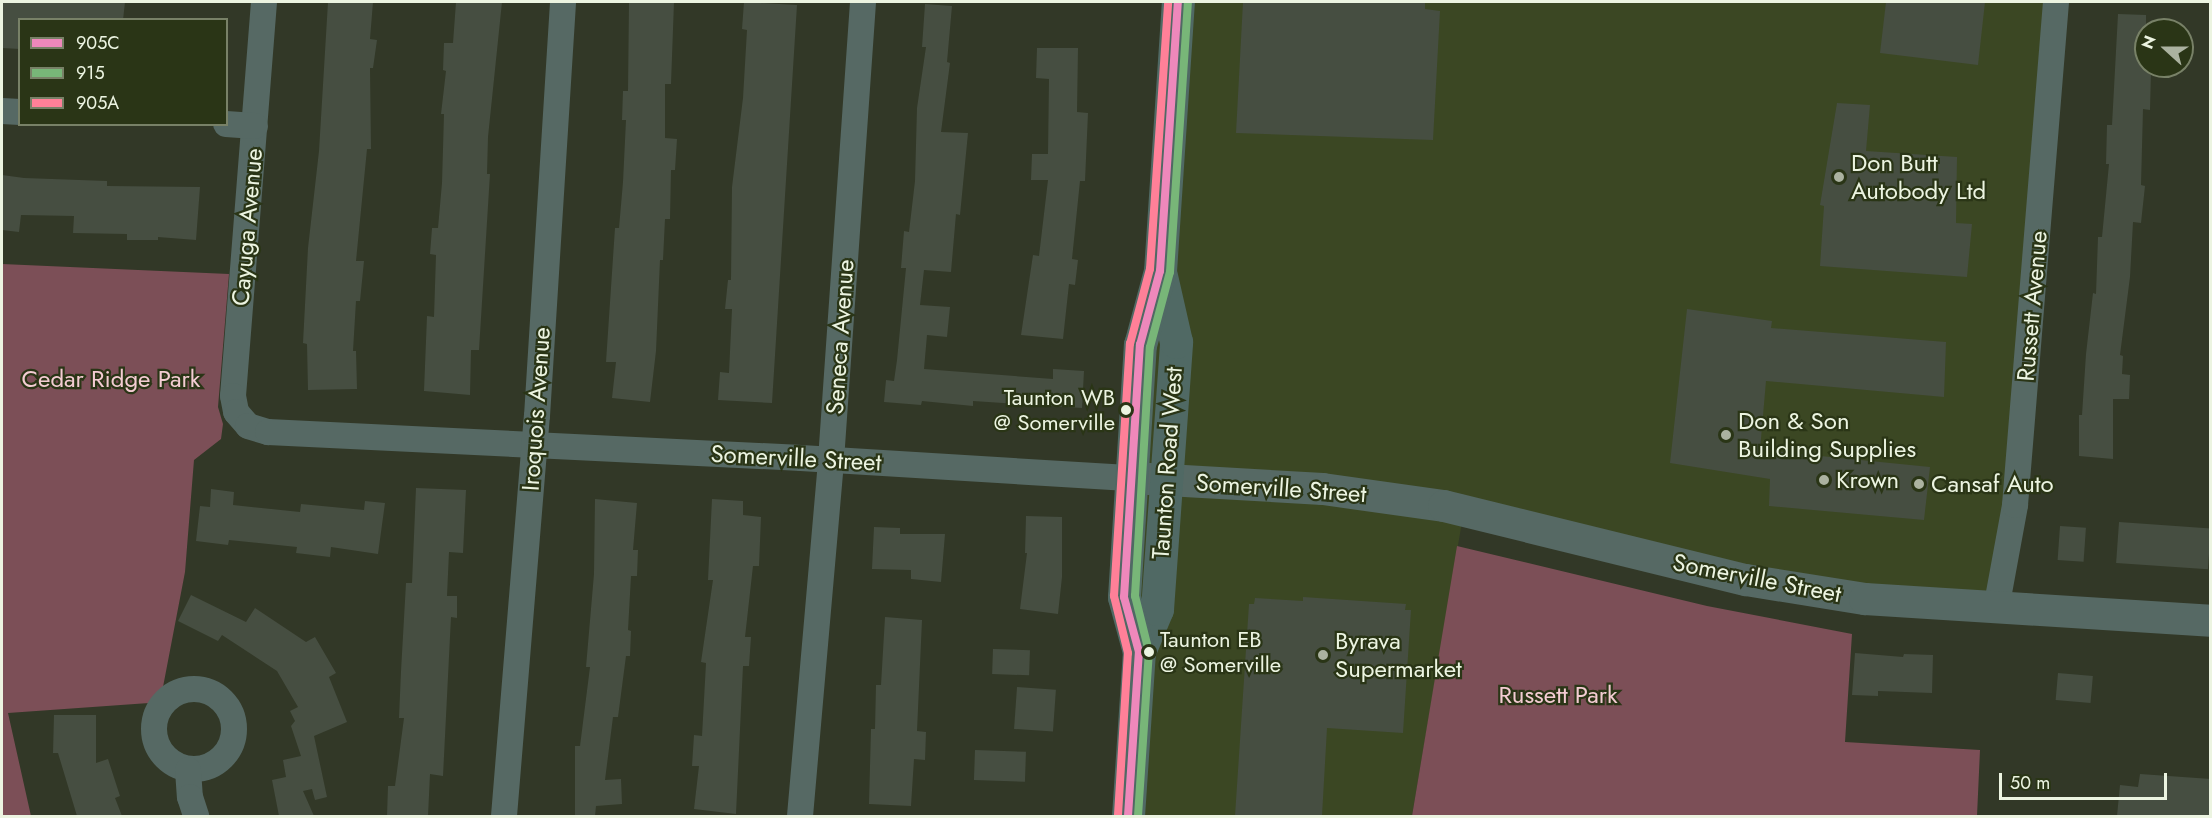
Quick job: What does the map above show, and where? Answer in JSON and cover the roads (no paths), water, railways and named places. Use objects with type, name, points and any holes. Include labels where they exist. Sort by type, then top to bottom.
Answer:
[{"type":"main road","name":"Taunton Road West","points":[[1128,816],[1138,652],[1124,597],[1140,345],[1160,271],[1178,2]]},
{"type":"main road","name":"Taunton Road West","points":[[1138,652],[1157,609],[1176,342],[1160,271]]},
{"type":"street","name":"Cayuga Avenue","points":[[264,2],[234,399],[241,420],[257,430],[268,432]]},
{"type":"street","name":"Iroquois Avenue","points":[[504,816],[534,444],[563,2]]},
{"type":"street","name":"Seneca Avenue","points":[[800,816],[831,460],[862,2]]},
{"type":"street","name":"Russett Avenue","points":[[1995,609],[2015,505],[2056,2]]},
{"type":"street","points":[[2,111],[18,112]]},
{"type":"street","points":[[228,124],[255,126]]},
{"type":"street","name":"Somerville Street","points":[[268,432],[831,460],[1323,489],[1463,509],[1777,586],[1864,599],[2211,621]]},
{"type":"street","points":[[188,770],[190,797],[196,816]]},
{"type":"place","name":"Don Butt Autobody Ltd","points":[[1839,177]]},
{"type":"place","name":"Taunton WB @ Somerville","points":[[1126,410]]},
{"type":"place","name":"Don & Son Building Supplies","points":[[1726,435]]},
{"type":"place","name":"Krown","points":[[1824,480]]},
{"type":"place","name":"Cansaf Auto","points":[[1919,484]]},
{"type":"place","name":"Taunton EB @ Somerville","points":[[1149,652]]},
{"type":"place","name":"Byrava Supermarket","points":[[1323,655]]},
{"type":"park label","name":"Cedar Ridge Park","points":[[111,379]]},
{"type":"park label","name":"Russett Park","points":[[1558,695]]}]
